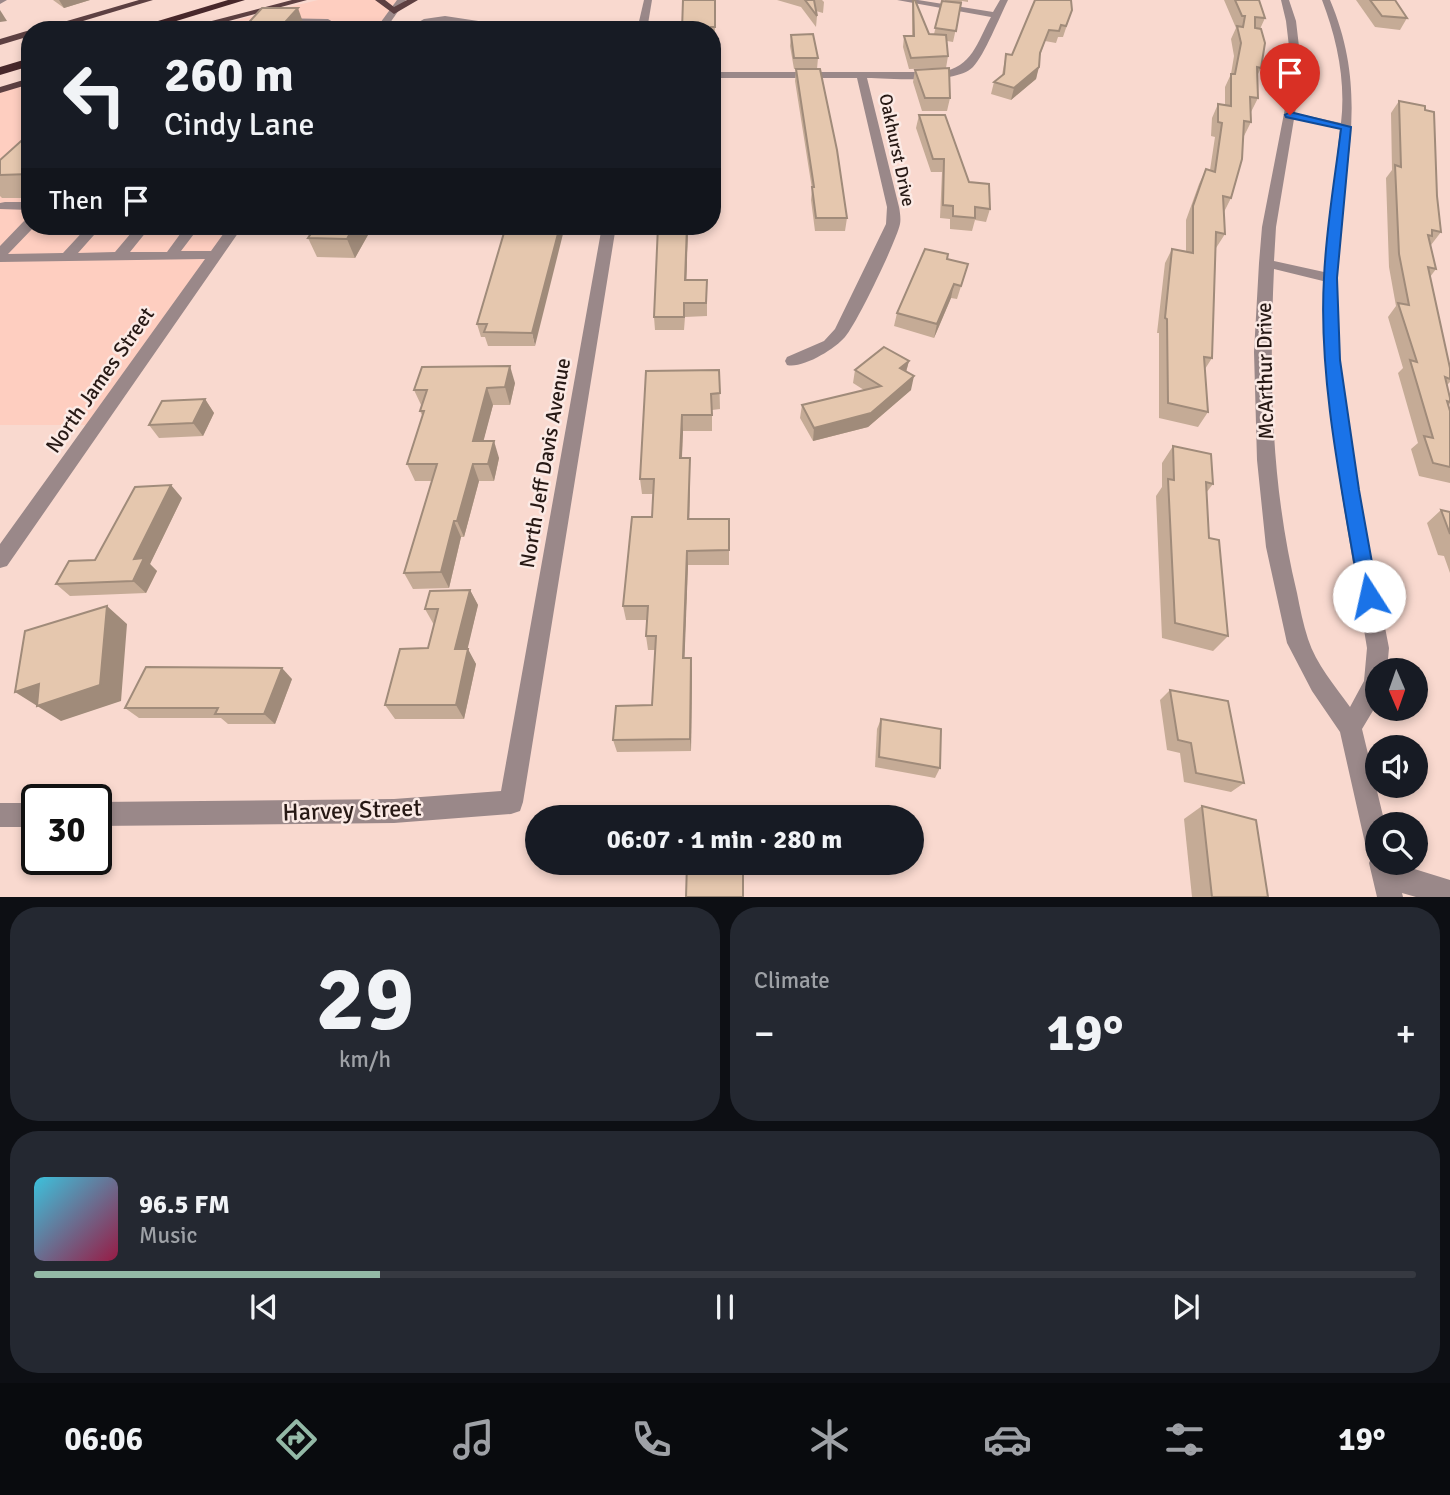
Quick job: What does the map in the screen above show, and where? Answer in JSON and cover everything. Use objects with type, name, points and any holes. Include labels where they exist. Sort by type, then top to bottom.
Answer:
[{"type":"highway","points":[[148,21],[221,0]]},
{"type":"highway","points":[[166,21],[240,0]]},
{"type":"highway","points":[[0,64],[21,58]]},
{"type":"highway","points":[[0,71],[21,65]]},
{"type":"main road","points":[[73,21],[149,0]]},
{"type":"main road","points":[[219,21],[303,0]]},
{"type":"main road","points":[[285,5],[318,0]]},
{"type":"main road","points":[[379,0],[394,11],[414,0]]},
{"type":"main road","points":[[0,42],[21,36]]},
{"type":"main road","points":[[0,90],[21,83]]},
{"type":"street","points":[[387,21],[402,0]]},
{"type":"street","points":[[644,21],[648,0]]},
{"type":"street","points":[[901,0],[996,15]]},
{"type":"street","points":[[721,75],[941,75],[966,70],[1004,0]]},
{"type":"street","name":"McArthur Drive","points":[[1285,0],[1297,60],[1290,115],[1269,227],[1266,263],[1262,352],[1266,460],[1276,547],[1298,643],[1320,684],[1350,727],[1370,812]]},
{"type":"street","points":[[1326,0],[1343,46],[1348,82],[1346,127],[1330,278],[1333,360],[1350,490],[1378,648],[1372,689],[1350,727]]},
{"type":"street","points":[[432,21],[449,18],[466,21]]},
{"type":"street","points":[[280,21],[322,21]]},
{"type":"street","name":"Oakhurst Drive","points":[[793,361],[829,345],[841,332],[891,231],[893,207],[861,75]]},
{"type":"street","points":[[1290,115],[1346,127]]},
{"type":"street","points":[[2,207],[21,206]]},
{"type":"street","points":[[0,256],[21,233]]},
{"type":"street","points":[[67,257],[87,235]]},
{"type":"street","points":[[118,256],[136,235]]},
{"type":"street","points":[[171,256],[186,235]]},
{"type":"street","name":"North James Street","points":[[0,560],[230,235]]},
{"type":"street","name":"North Jeff Davis Avenue","points":[[527,708],[607,235]]},
{"type":"street","points":[[0,256],[216,255]]},
{"type":"street","points":[[1266,263],[1330,278]]},
{"type":"street","name":"Harvey Street","points":[[112,814],[394,811],[511,802],[527,708]]},
{"type":"street","points":[[0,815],[21,815]]},
{"type":"street","points":[[1385,878],[1450,893]]},
{"type":"shaded area","points":[[318,0],[402,0],[387,21],[233,21]]},
{"type":"shaded area","points":[[21,84],[21,235],[230,235],[96,425],[0,425],[0,90]]},
{"type":"building","points":[[683,0],[715,0],[715,21],[682,21]]},
{"type":"building","points":[[805,0],[814,0],[817,16]]},
{"type":"building","points":[[913,0],[929,34],[946,35],[948,56],[911,58],[904,36],[914,36]]},
{"type":"building","points":[[1035,0],[1071,0],[1072,10],[1066,26],[1061,25],[1059,31],[1049,30],[1040,53],[1039,67],[1014,88],[994,82],[1004,74],[1006,54],[1012,55]]},
{"type":"building","points":[[1235,0],[1259,0],[1265,18],[1255,17],[1255,28],[1261,29],[1265,43],[1261,68],[1257,67],[1258,98],[1250,97],[1251,122],[1244,121],[1242,159],[1231,198],[1223,196],[1225,234],[1216,232],[1212,358],[1204,357],[1208,412],[1168,403],[1165,318],[1172,249],[1193,253],[1193,206],[1206,169],[1215,172],[1222,123],[1218,122],[1218,104],[1231,106],[1231,74],[1235,74],[1241,43],[1237,26],[1243,27],[1245,16],[1242,16]]},
{"type":"building","points":[[1370,0],[1395,0],[1407,18],[1382,16]]},
{"type":"building","points":[[942,1],[961,3],[956,31],[935,28]]},
{"type":"building","points":[[262,8],[298,8],[286,21],[250,21]]},
{"type":"building","points":[[813,34],[818,58],[794,58],[791,35]]},
{"type":"building","points":[[949,68],[950,98],[925,98],[915,70]]},
{"type":"building","points":[[796,69],[820,69],[837,150],[847,218],[816,218],[814,187]]},
{"type":"building","points":[[1399,101],[1425,106],[1425,110],[1434,112],[1441,232],[1432,230],[1432,236],[1428,235],[1436,269],[1428,267],[1450,368],[1450,379],[1445,377],[1450,398],[1450,402],[1447,401],[1450,411],[1450,467],[1433,463],[1424,436],[1433,438],[1410,360],[1417,362],[1398,303],[1409,305],[1399,254],[1395,165],[1401,167]]},
{"type":"building","points":[[919,115],[945,115],[969,182],[989,184],[990,209],[975,207],[975,218],[953,216],[953,206],[943,205],[944,159],[933,159]]},
{"type":"building","points":[[21,141],[21,174],[0,175],[0,160]]},
{"type":"building","points":[[310,235],[349,235],[347,239],[308,238]]},
{"type":"building","points":[[503,235],[558,235],[532,333],[484,332],[487,324],[477,324]]},
{"type":"building","points":[[658,235],[687,235],[685,280],[707,280],[706,303],[684,303],[684,317],[654,317]]},
{"type":"building","points":[[925,249],[948,254],[947,259],[968,264],[961,286],[954,284],[937,324],[897,313]]},
{"type":"building","points":[[884,347],[909,361],[900,368],[914,376],[871,413],[814,428],[802,405],[881,386],[855,370]]},
{"type":"building","points":[[510,366],[505,387],[487,388],[473,441],[494,441],[488,464],[473,464],[441,572],[404,573],[437,464],[407,464],[424,411],[420,411],[427,390],[414,390],[422,367]]},
{"type":"building","points":[[719,370],[720,393],[711,394],[712,415],[682,415],[680,458],[690,458],[688,519],[729,519],[729,550],[687,551],[683,658],[691,658],[690,739],[613,740],[616,706],[652,705],[656,636],[646,636],[648,606],[623,606],[632,517],[652,517],[654,479],[640,479],[646,371]]},
{"type":"building","points":[[205,399],[193,423],[149,425],[162,401]]},
{"type":"building","points":[[1173,446],[1211,454],[1213,484],[1206,482],[1209,538],[1219,540],[1228,636],[1175,623],[1168,479],[1174,480]]},
{"type":"building","points":[[171,485],[134,559],[144,558],[133,581],[56,584],[69,561],[95,560],[135,487]]},
{"type":"building","points":[[1441,510],[1450,512],[1450,534]]},
{"type":"building","points":[[470,590],[455,649],[468,649],[456,705],[385,705],[400,649],[428,648],[438,609],[425,609],[430,591]]},
{"type":"building","points":[[107,606],[100,685],[37,706],[39,684],[15,692],[25,631]]},
{"type":"building","points":[[146,667],[282,668],[264,714],[215,714],[218,708],[125,708]]},
{"type":"building","points":[[1170,690],[1228,701],[1244,783],[1196,773],[1191,743],[1178,740]]},
{"type":"building","points":[[881,719],[941,729],[940,768],[879,757]]},
{"type":"building","points":[[1202,806],[1256,820],[1268,897],[1212,897]]},
{"type":"building","points":[[687,875],[743,875],[743,897],[686,897]]},
{"type":"route","points":[[1290,115],[1346,127],[1330,278],[1333,360],[1350,490],[1369,596]]}]
